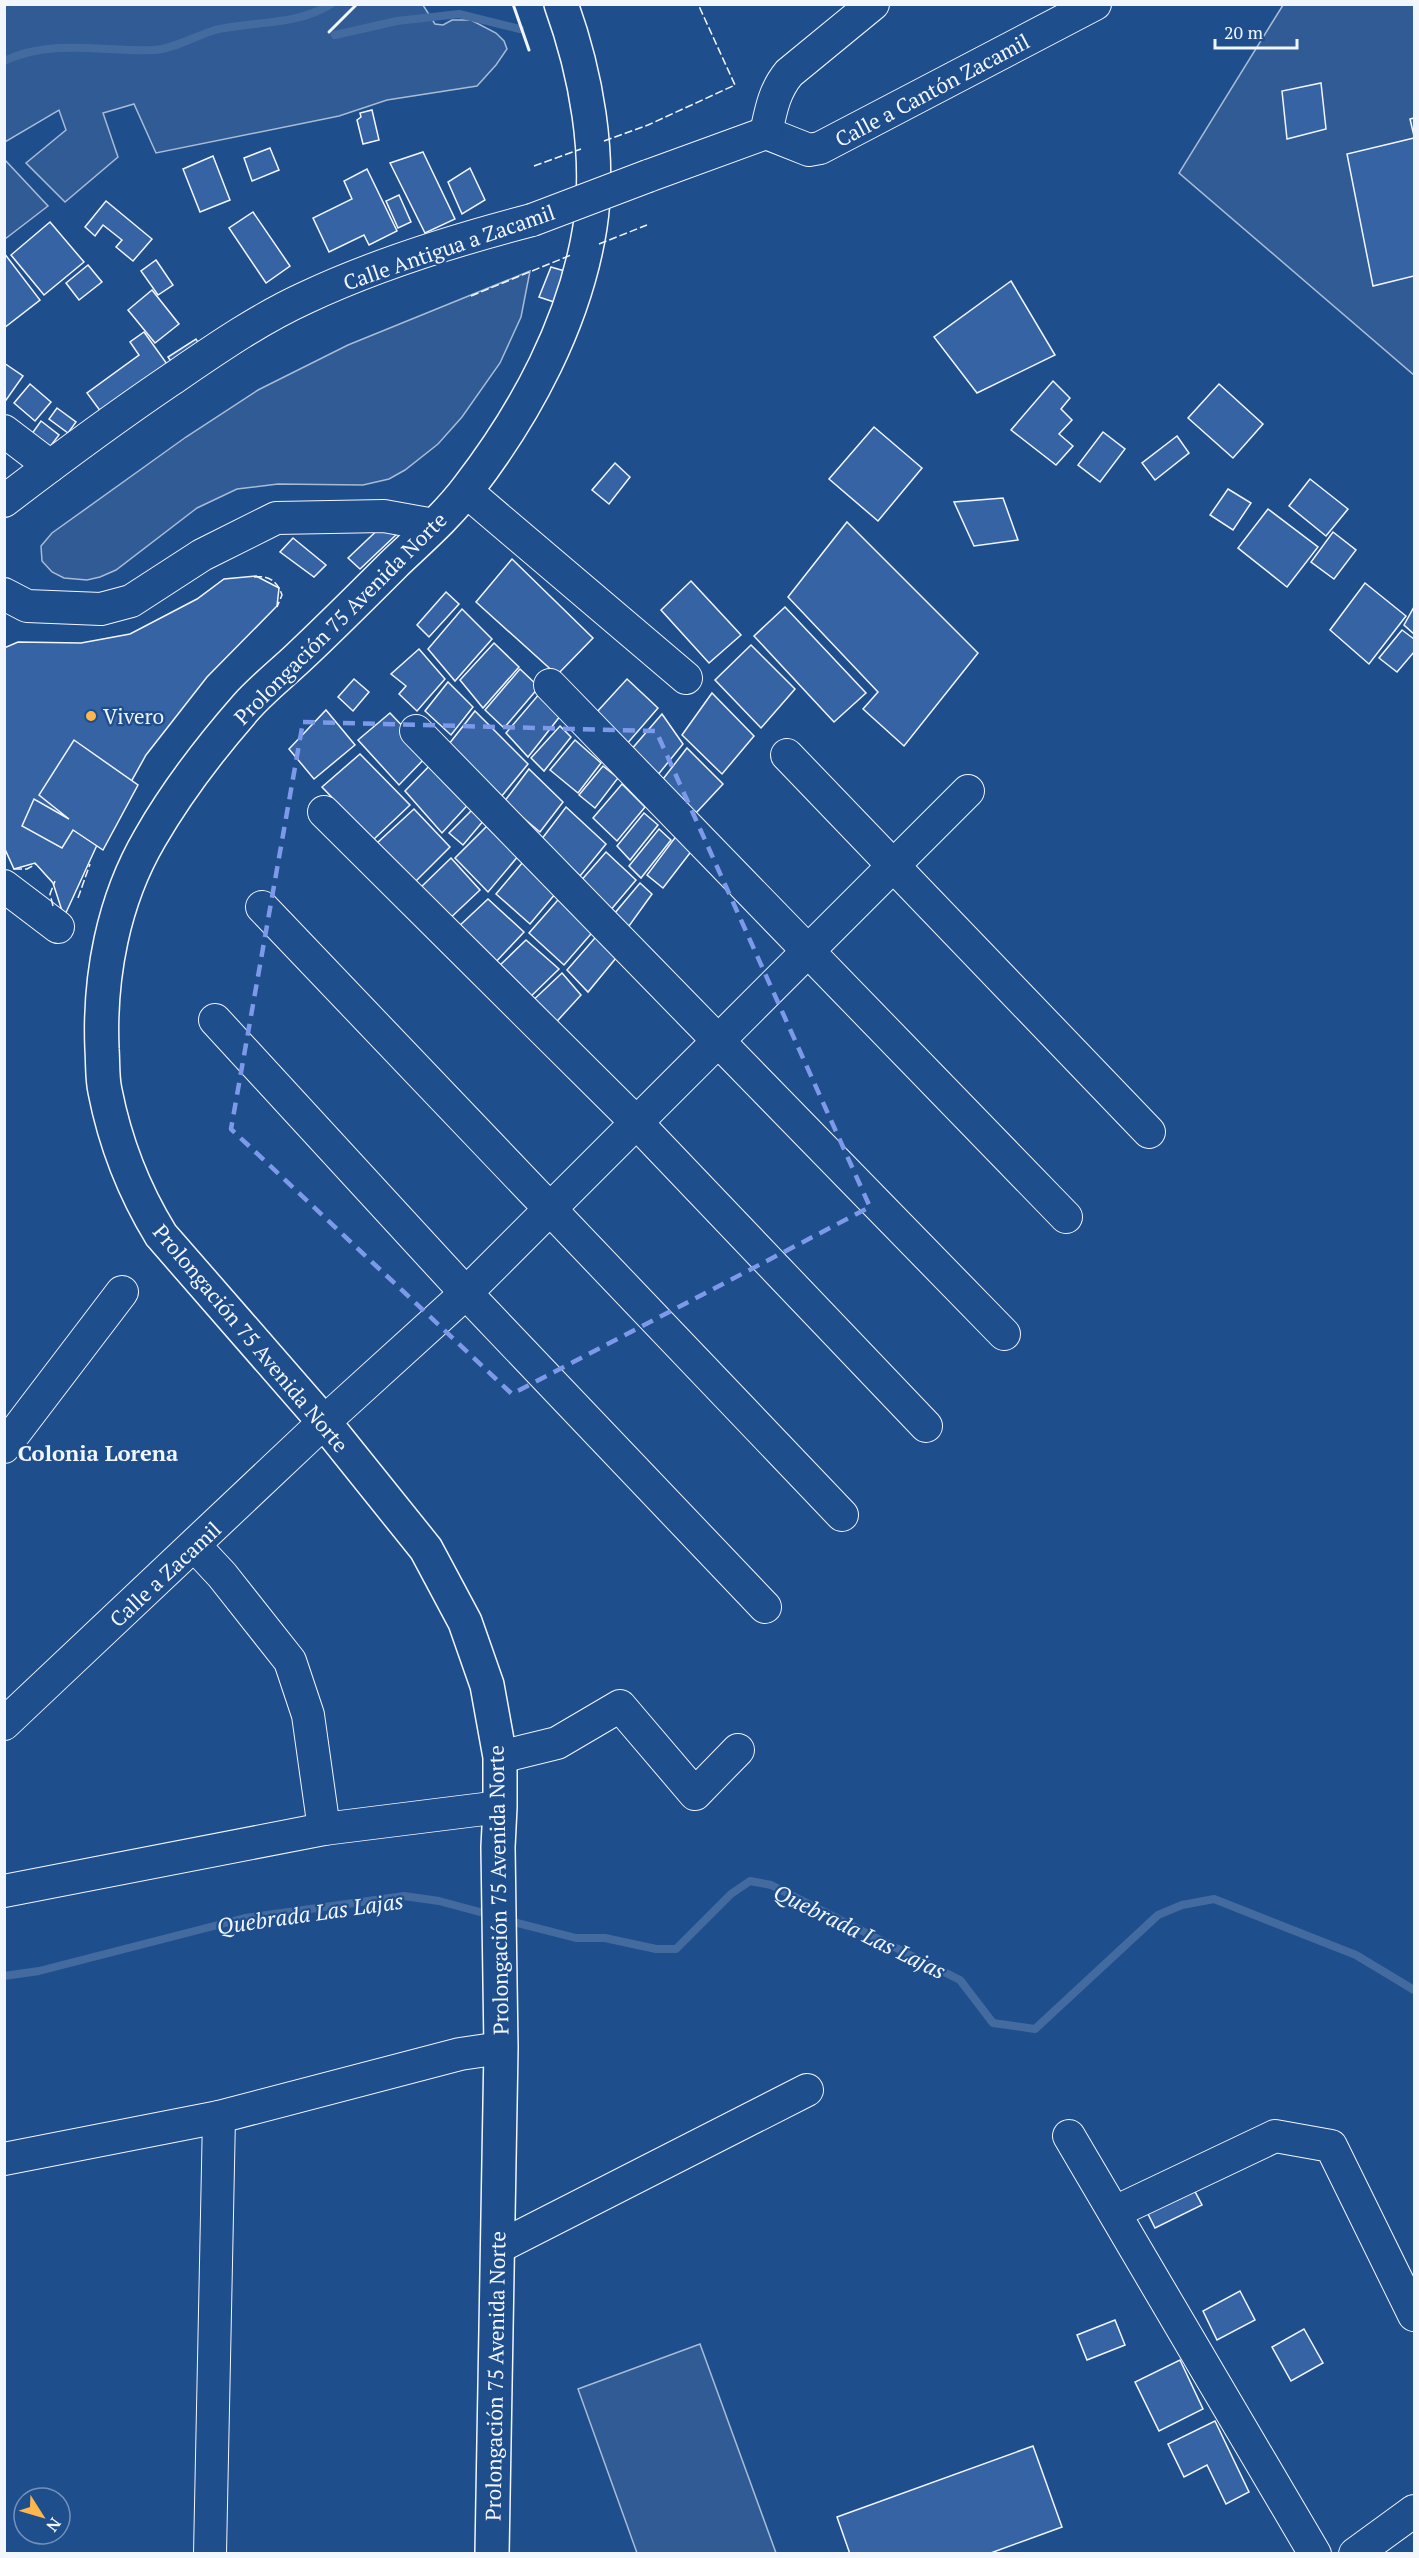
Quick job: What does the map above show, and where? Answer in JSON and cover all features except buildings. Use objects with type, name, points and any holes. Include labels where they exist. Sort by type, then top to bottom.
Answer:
[{"type":"main road","name":"Prolongación 75 Avenida Norte","points":[[492,2553],[501,2048],[498,1847],[501,1807],[500,1757],[487,1685],[465,1622],[426,1549],[324,1422],[161,1235],[142,1203],[123,1157],[104,1089],[101,1027],[105,961],[125,893],[148,840],[192,773],[248,705],[434,525],[466,491],[496,449],[540,376],[571,300],[590,226],[594,172],[585,92],[561,4]]},
{"type":"street","points":[[765,133],[775,93],[780,83],[873,4]]},
{"type":"street","name":"Calle a Cantón Zacamil","points":[[765,133],[809,150],[820,148],[1095,4]]},
{"type":"street","name":"Calle Antigua a Zacamil","points":[[4,501],[96,431],[206,355],[304,298],[367,272],[456,240],[532,219],[765,133]]},
{"type":"street","points":[[4,431],[50,466]]},
{"type":"street","points":[[466,491],[686,678]]},
{"type":"street","points":[[4,594],[27,606],[101,609],[131,601],[202,555],[276,518],[384,516],[434,525]]},
{"type":"street","points":[[550,685],[1066,1217]]},
{"type":"street","points":[[417,731],[1004,1334]]},
{"type":"street","points":[[787,755],[1149,1132]]},
{"type":"street","name":"Calle a Zacamil","points":[[4,1724],[324,1422],[466,1293],[968,790]]},
{"type":"street","points":[[324,812],[636,1122],[926,1426]]},
{"type":"street","points":[[4,886],[58,927]]},
{"type":"street","points":[[262,907],[842,1515]]},
{"type":"street","points":[[214,1020],[466,1293],[765,1607]]},
{"type":"street","points":[[4,1447],[122,1292]]},
{"type":"street","points":[[195,1546],[222,1575],[290,1660],[308,1715],[324,1829]]},
{"type":"street","points":[[500,1757],[557,1743],[620,1706],[694,1794],[738,1750]]},
{"type":"street","points":[[4,1891],[324,1829],[501,1807]]},
{"type":"street","points":[[4,2159],[219,2117],[460,2054],[501,2048]]},
{"type":"street","points":[[497,2248],[807,2090]]},
{"type":"street","points":[[210,2553],[219,2117]]},
{"type":"street","points":[[1069,2136],[1315,2553]]},
{"type":"street","points":[[1115,2212],[1275,2136],[1331,2146],[1407,2279],[1414,2314]]},
{"type":"street","points":[[1356,2553],[1414,2511]]},
{"type":"highlighted area","points":[[303,722],[656,731],[870,1207],[512,1394],[231,1129]]},
{"type":"shaded area","points":[[4,5],[423,5],[435,24],[443,25],[452,20],[471,20],[496,33],[504,41],[507,49],[477,86],[387,100],[339,116],[156,153],[134,104],[103,113],[118,157],[65,202],[26,163],[66,130],[59,110],[5,142]]},
{"type":"shaded area","points":[[1283,5],[1414,5],[1414,375],[1179,173]]},
{"type":"shaded area","points":[[5,160],[48,206],[5,239]]},
{"type":"shaded area","points":[[530,271],[521,317],[500,363],[462,417],[438,444],[405,470],[389,479],[363,485],[278,484],[237,489],[197,508],[116,570],[100,577],[87,580],[64,578],[52,572],[42,561],[41,546],[52,533],[186,437],[258,390],[348,345]]},
{"type":"shaded area","points":[[700,2344],[776,2553],[637,2553],[578,2389]]},
{"type":"waterway","points":[[4,61],[22,54],[59,48],[161,49],[215,30],[289,20],[318,11],[331,4]]},
{"type":"waterway","points":[[335,35],[397,21],[459,14],[520,29]]},
{"type":"waterway","name":"Quebrada Las Lajas","points":[[506,1920],[576,1938],[605,1938],[656,1949],[676,1949],[731,1894],[750,1881],[771,1885],[960,1980],[993,2023],[1035,2029],[1158,1915],[1182,1905],[1214,1899],[1356,1955],[1414,1990]]},
{"type":"waterway","name":"Quebrada Las Lajas","points":[[4,1976],[39,1971],[245,1918],[404,1896],[439,1901],[491,1915]]},
{"type":"fence","points":[[604,141],[648,125],[735,85],[698,4]]},
{"type":"fence","points":[[534,166],[581,149]]},
{"type":"fence","points":[[599,244],[647,225]]},
{"type":"fence","points":[[471,296],[571,255]]},
{"type":"fence","points":[[254,577],[268,578],[278,586],[282,595],[277,607]]},
{"type":"fence","points":[[14,869],[27,869],[36,864]]},
{"type":"fence","points":[[78,898],[90,864]]},
{"type":"fence","points":[[53,906],[50,894],[55,881]]},
{"type":"wall","points":[[329,32],[357,4]]},
{"type":"wall","points":[[513,4],[529,50]]},
{"type":"place","name":"Vivero","points":[[91,716]]},
{"type":"district","name":"Colonia Lorena","points":[[98,1452]]}]
